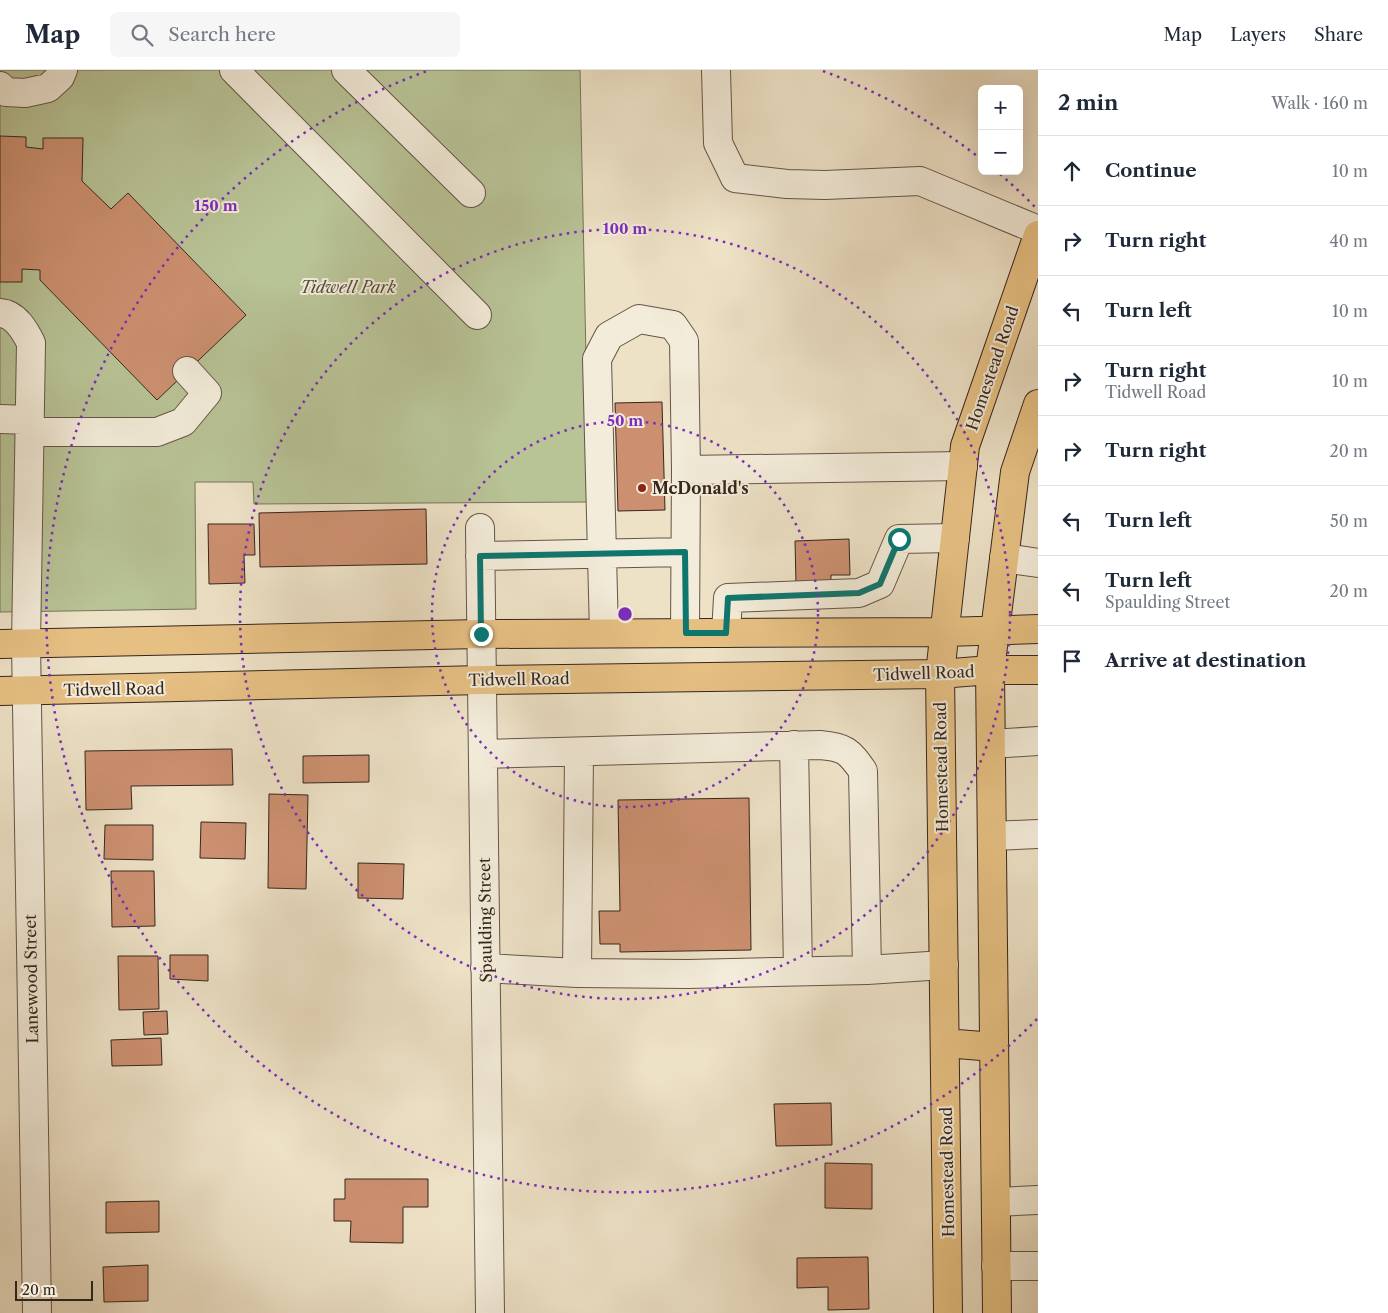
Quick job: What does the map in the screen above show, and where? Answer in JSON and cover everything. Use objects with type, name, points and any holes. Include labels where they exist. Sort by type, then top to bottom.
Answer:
[{"type":"main road","name":"Homestead Road","points":[[948,1313],[940,674],[965,446],[1038,235]]},
{"type":"main road","points":[[997,1313],[990,670],[1015,472],[1030,452],[1038,405]]},
{"type":"main road","points":[[13,644],[481,634],[945,632],[1038,629]]},
{"type":"main road","name":"Tidwell Road","points":[[13,691],[482,680],[940,674],[990,670],[1038,670]]},
{"type":"main road","points":[[945,1044],[994,1047]]},
{"type":"street","points":[[0,86],[6,92],[25,93],[48,88],[60,77],[64,70]]},
{"type":"street","points":[[234,70],[477,315]]},
{"type":"street","points":[[346,70],[472,192]]},
{"type":"street","points":[[716,70],[718,143],[735,178],[787,184],[825,185],[920,181],[1038,230]]},
{"type":"street","name":"Lanewood Street","points":[[0,313],[4,313],[23,326],[31,343],[30,426],[13,644],[13,691],[38,1313]]},
{"type":"street","points":[[604,633],[597,359],[609,336],[639,319],[673,325],[684,341],[686,633]]},
{"type":"street","points":[[0,419],[30,426],[157,432],[183,422],[207,393],[188,371]]},
{"type":"street","points":[[686,470],[963,466]]},
{"type":"street","name":"Spaulding Street","points":[[480,528],[490,1313]]},
{"type":"street","points":[[726,633],[728,598],[859,593],[880,584],[899,539],[955,538]]},
{"type":"street","points":[[480,556],[685,552]]},
{"type":"street","points":[[1004,558],[1038,562]]},
{"type":"street","points":[[780,632],[781,596]]},
{"type":"street","points":[[991,744],[1038,741]]},
{"type":"street","points":[[483,754],[794,745],[839,747],[854,757],[863,772],[867,970]]},
{"type":"street","points":[[794,745],[798,971]]},
{"type":"street","points":[[577,973],[579,752]]},
{"type":"street","points":[[992,836],[1038,834]]},
{"type":"street","points":[[485,968],[577,973],[688,974],[867,970],[944,965]]},
{"type":"street","points":[[996,1202],[1038,1200]]},
{"type":"street","points":[[996,1266],[1038,1266]]},
{"type":"green space","name":"Tidwell Park","points":[[0,70],[580,70],[589,502],[254,504],[253,482],[195,482],[196,609],[0,612]]},
{"type":"building","points":[[0,136],[26,137],[26,147],[43,149],[43,138],[83,138],[82,181],[111,209],[128,193],[246,315],[157,400],[40,280],[40,270],[22,269],[22,282],[0,282]]},
{"type":"building","points":[[662,402],[665,510],[618,511],[615,403]]},
{"type":"building","points":[[426,509],[427,564],[260,567],[259,513]]},
{"type":"building","points":[[208,524],[254,524],[255,555],[244,555],[245,583],[209,584]]},
{"type":"building","points":[[849,539],[850,575],[831,575],[831,583],[796,584],[795,541]]},
{"type":"building","points":[[232,749],[233,785],[131,786],[132,809],[86,810],[85,751]]},
{"type":"building","points":[[369,755],[369,782],[303,783],[303,756]]},
{"type":"building","points":[[269,794],[308,795],[306,889],[268,888]]},
{"type":"building","points":[[749,798],[751,950],[620,952],[620,944],[600,944],[599,911],[620,911],[618,800]]},
{"type":"building","points":[[201,822],[246,823],[245,859],[200,858]]},
{"type":"building","points":[[105,825],[153,825],[153,860],[104,859]]},
{"type":"building","points":[[358,863],[404,864],[403,899],[358,898]]},
{"type":"building","points":[[111,871],[154,871],[155,926],[112,927]]},
{"type":"building","points":[[170,955],[208,955],[208,981],[170,979]]},
{"type":"building","points":[[118,956],[158,956],[159,1009],[119,1010]]},
{"type":"building","points":[[167,1011],[168,1034],[144,1035],[143,1012]]},
{"type":"building","points":[[161,1038],[162,1065],[112,1066],[111,1040]]},
{"type":"building","points":[[831,1103],[832,1145],[776,1146],[774,1104]]},
{"type":"building","points":[[825,1163],[872,1164],[872,1209],[825,1208]]},
{"type":"building","points":[[345,1179],[428,1179],[428,1207],[403,1207],[403,1243],[350,1242],[351,1221],[334,1221],[334,1199],[345,1199]]},
{"type":"building","points":[[159,1201],[159,1232],[106,1233],[106,1202]]},
{"type":"building","points":[[868,1257],[869,1309],[828,1310],[828,1287],[797,1288],[797,1258]]},
{"type":"building","points":[[148,1265],[148,1301],[104,1302],[103,1267]]},
{"type":"place","name":"McDonald's","points":[[642,488]]},
{"type":"route","points":[[481,634],[480,556],[685,552],[686,633],[726,633],[728,598],[859,593],[880,584],[899,539]]}]
